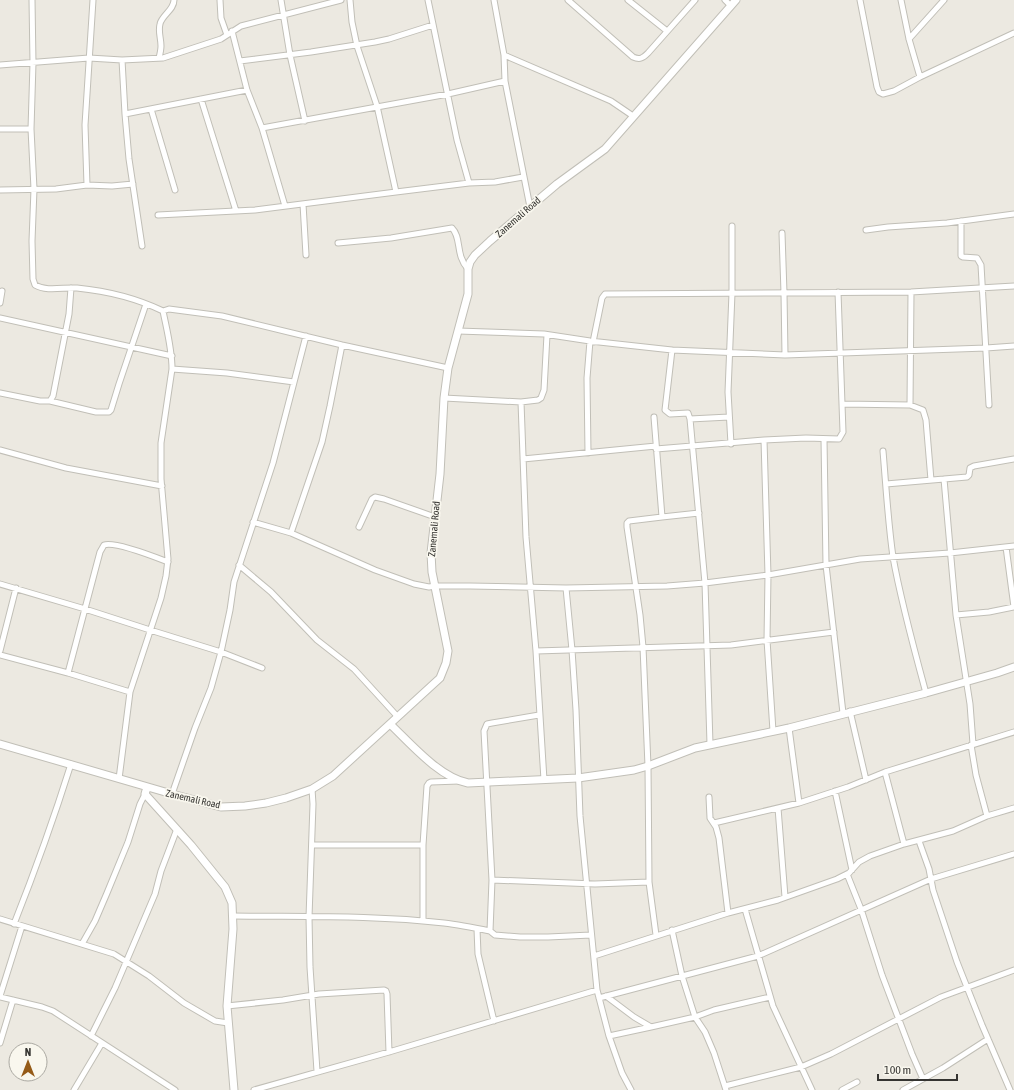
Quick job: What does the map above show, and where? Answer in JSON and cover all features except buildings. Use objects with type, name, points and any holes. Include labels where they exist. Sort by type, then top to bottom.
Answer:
[{"type":"street","points":[[32,0],[33,63],[31,129],[34,189],[32,241],[35,285],[41,288],[71,288],[115,294],[137,300],[163,311],[169,309],[222,316],[342,345],[448,368]]},
{"type":"street","points":[[87,185],[85,125],[93,0]]},
{"type":"street","points":[[159,58],[161,47],[159,30],[161,22],[174,4],[174,0]]},
{"type":"street","points":[[220,0],[222,18],[227,35]]},
{"type":"street","points":[[281,0],[282,14],[290,55],[305,121]]},
{"type":"street","points":[[0,65],[89,58],[122,60],[159,58],[215,41],[241,26],[282,14],[341,0]]},
{"type":"street","points":[[350,0],[357,46],[377,106],[396,192]]},
{"type":"street","points":[[428,0],[457,140],[469,183]]},
{"type":"street","points":[[494,0],[504,55],[506,81],[530,207]]},
{"type":"street","points":[[568,0],[633,57],[637,58],[645,56],[694,0]]},
{"type":"street","points":[[628,0],[667,31]]},
{"type":"street","points":[[725,0],[731,6]]},
{"type":"street","name":"Zanemali Road","points":[[0,744],[220,807],[266,803],[312,789],[333,776],[440,678],[446,663],[448,650],[435,586],[431,553],[440,474],[444,398],[448,368],[468,294],[468,269],[470,262],[475,255],[556,184],[605,149],[616,138],[632,116],[736,0]]},
{"type":"street","points":[[860,0],[877,87],[879,92],[883,94],[887,94],[1014,33]]},
{"type":"street","points":[[900,0],[909,40],[920,77]]},
{"type":"street","points":[[909,40],[944,0]]},
{"type":"street","points":[[240,61],[357,46],[389,40],[433,25]]},
{"type":"street","points":[[232,31],[247,90],[262,128],[285,206]]},
{"type":"street","points":[[504,55],[611,101],[632,116]]},
{"type":"street","points":[[122,60],[129,159],[142,246]]},
{"type":"street","points":[[262,128],[448,94],[506,81]]},
{"type":"street","points":[[125,114],[247,90]]},
{"type":"street","points":[[201,99],[236,211]]},
{"type":"street","points":[[151,110],[175,190]]},
{"type":"street","points":[[0,129],[31,129]]},
{"type":"street","points":[[158,215],[236,211],[285,206],[469,183],[495,182],[524,177]]},
{"type":"street","points":[[0,190],[56,189],[87,185],[112,186],[133,184]]},
{"type":"street","points":[[303,204],[306,255]]},
{"type":"street","points":[[866,230],[888,227],[916,226],[1014,214]]},
{"type":"street","points":[[961,221],[961,256],[963,258],[977,258],[979,260],[989,405]]},
{"type":"street","points":[[731,444],[728,392],[731,353],[732,226]]},
{"type":"street","points":[[338,243],[391,238],[452,228],[457,235],[463,264],[468,269]]},
{"type":"street","points":[[782,232],[785,355]]},
{"type":"street","points":[[588,453],[587,378],[591,342],[602,298],[605,294],[912,292],[1014,286]]},
{"type":"street","points":[[50,401],[53,396],[69,314],[71,288]]},
{"type":"street","points":[[0,303],[2,291]]},
{"type":"street","points":[[523,459],[656,448],[731,444],[764,440],[806,438],[837,440],[841,437],[843,432],[838,292]]},
{"type":"street","points":[[910,405],[912,292]]},
{"type":"street","points":[[0,393],[40,401],[50,401],[96,412],[109,412],[111,410],[146,304]]},
{"type":"street","points":[[119,779],[130,692],[161,598],[168,562],[162,486],[161,443],[172,369],[172,356],[163,311]]},
{"type":"street","points":[[0,318],[172,356]]},
{"type":"street","points":[[458,331],[547,335],[591,342],[672,350],[785,355],[1014,346]]},
{"type":"street","points":[[444,398],[521,402],[538,400],[543,395],[544,390],[547,335]]},
{"type":"street","points":[[172,794],[210,688],[221,652],[234,582],[273,463],[306,336]]},
{"type":"street","points":[[291,533],[322,442],[342,345]]},
{"type":"street","points":[[672,350],[665,410],[670,414],[688,413],[690,419],[705,583],[710,744]]},
{"type":"street","points":[[172,369],[227,373],[294,382]]},
{"type":"street","points":[[521,402],[526,537],[536,651],[544,780]]},
{"type":"street","points":[[842,404],[910,405],[923,410],[925,414],[931,480]]},
{"type":"street","points":[[654,417],[662,517]]},
{"type":"street","points":[[690,419],[729,417]]},
{"type":"street","points":[[824,439],[826,565],[834,632],[847,712],[866,780]]},
{"type":"street","points":[[764,440],[768,575],[767,640],[773,731]]},
{"type":"street","points":[[0,450],[66,468],[162,486]]},
{"type":"street","points":[[883,451],[889,526],[894,558],[926,693]]},
{"type":"street","points":[[886,484],[967,477],[969,475],[970,468],[974,466],[1014,459]]},
{"type":"street","points":[[944,479],[956,615],[970,704],[972,745],[976,775],[987,816]]},
{"type":"street","points":[[359,527],[372,499],[375,497],[435,517]]},
{"type":"street","points":[[656,935],[649,882],[648,766],[643,647],[627,523],[629,521],[699,513]]},
{"type":"street","points":[[253,522],[291,533],[375,570],[429,588],[435,586],[566,588],[705,583],[768,575],[860,559],[894,558],[1014,546]]},
{"type":"street","points":[[68,673],[100,552],[104,545],[116,545],[168,562]]},
{"type":"street","points":[[956,615],[989,612],[1014,607],[1006,547]]},
{"type":"street","points":[[239,565],[271,592],[316,640],[354,670],[397,716]]},
{"type":"street","points":[[0,584],[221,652],[262,668]]},
{"type":"street","points":[[0,651],[16,588]]},
{"type":"street","points":[[566,588],[576,710],[580,816],[597,990],[609,1036],[622,1073],[631,1090]]},
{"type":"street","points":[[536,651],[731,645],[834,632]]},
{"type":"street","points":[[0,655],[68,673],[130,692]]},
{"type":"street","points":[[423,921],[423,845],[428,784],[432,782],[459,781],[468,783],[578,778],[634,770],[710,744],[789,728],[926,693],[1014,667]]},
{"type":"street","points":[[490,931],[492,880],[488,782],[484,731],[485,727],[492,723],[539,715]]},
{"type":"street","points":[[390,724],[442,772],[459,781]]},
{"type":"street","points":[[789,728],[799,803]]},
{"type":"street","points":[[714,823],[799,803],[885,772],[1014,732]]},
{"type":"street","points":[[14,924],[35,873],[70,764]]},
{"type":"street","points":[[885,772],[904,844]]},
{"type":"street","points":[[82,944],[95,921],[107,893],[128,842],[135,818],[147,787]]},
{"type":"street","points":[[312,789],[312,845],[309,917],[312,996],[318,1071]]},
{"type":"street","points":[[835,791],[850,872],[873,950],[912,1054],[923,1079]]},
{"type":"street","points":[[145,794],[177,829],[224,887],[232,903],[233,916],[227,1006],[234,1090]]},
{"type":"street","points":[[709,797],[710,818],[714,823],[719,838],[728,913]]},
{"type":"street","points":[[778,808],[785,897]]},
{"type":"street","points":[[594,956],[672,930],[785,897],[837,879],[850,872],[859,862],[870,856],[904,844],[954,831],[987,816],[1014,808]]},
{"type":"street","points":[[91,1036],[115,988],[155,894],[177,829]]},
{"type":"street","points":[[919,841],[929,869],[947,932],[988,1039],[1010,1090]]},
{"type":"street","points":[[312,845],[423,845]]},
{"type":"street","points":[[599,998],[758,956],[931,879],[1014,854]]},
{"type":"street","points":[[492,880],[586,884],[649,882]]},
{"type":"street","points":[[745,909],[770,997],[812,1090]]},
{"type":"street","points":[[233,916],[423,921],[446,923],[490,931],[495,935],[520,937],[591,935]]},
{"type":"street","points":[[0,919],[114,954],[127,961],[184,1003],[214,1021],[228,1023]]},
{"type":"street","points":[[22,926],[0,996],[53,1011],[175,1090]]},
{"type":"street","points":[[477,929],[478,954],[494,1021]]},
{"type":"street","points":[[672,930],[682,976],[695,1017],[705,1032],[726,1088],[801,1067],[847,1046],[934,1000],[967,986],[1014,970]]},
{"type":"street","points":[[227,1006],[312,996],[381,990],[386,991],[389,1052]]},
{"type":"street","points":[[254,1090],[389,1052],[597,990]]},
{"type":"street","points":[[606,996],[634,1017],[651,1026]]},
{"type":"street","points":[[609,1036],[695,1017],[714,1010],[770,997]]},
{"type":"street","points":[[0,1043],[13,1000]]},
{"type":"street","points":[[903,1090],[988,1039]]},
{"type":"street","points":[[74,1090],[102,1043]]},
{"type":"street","points":[[842,1090],[858,1082]]}]
